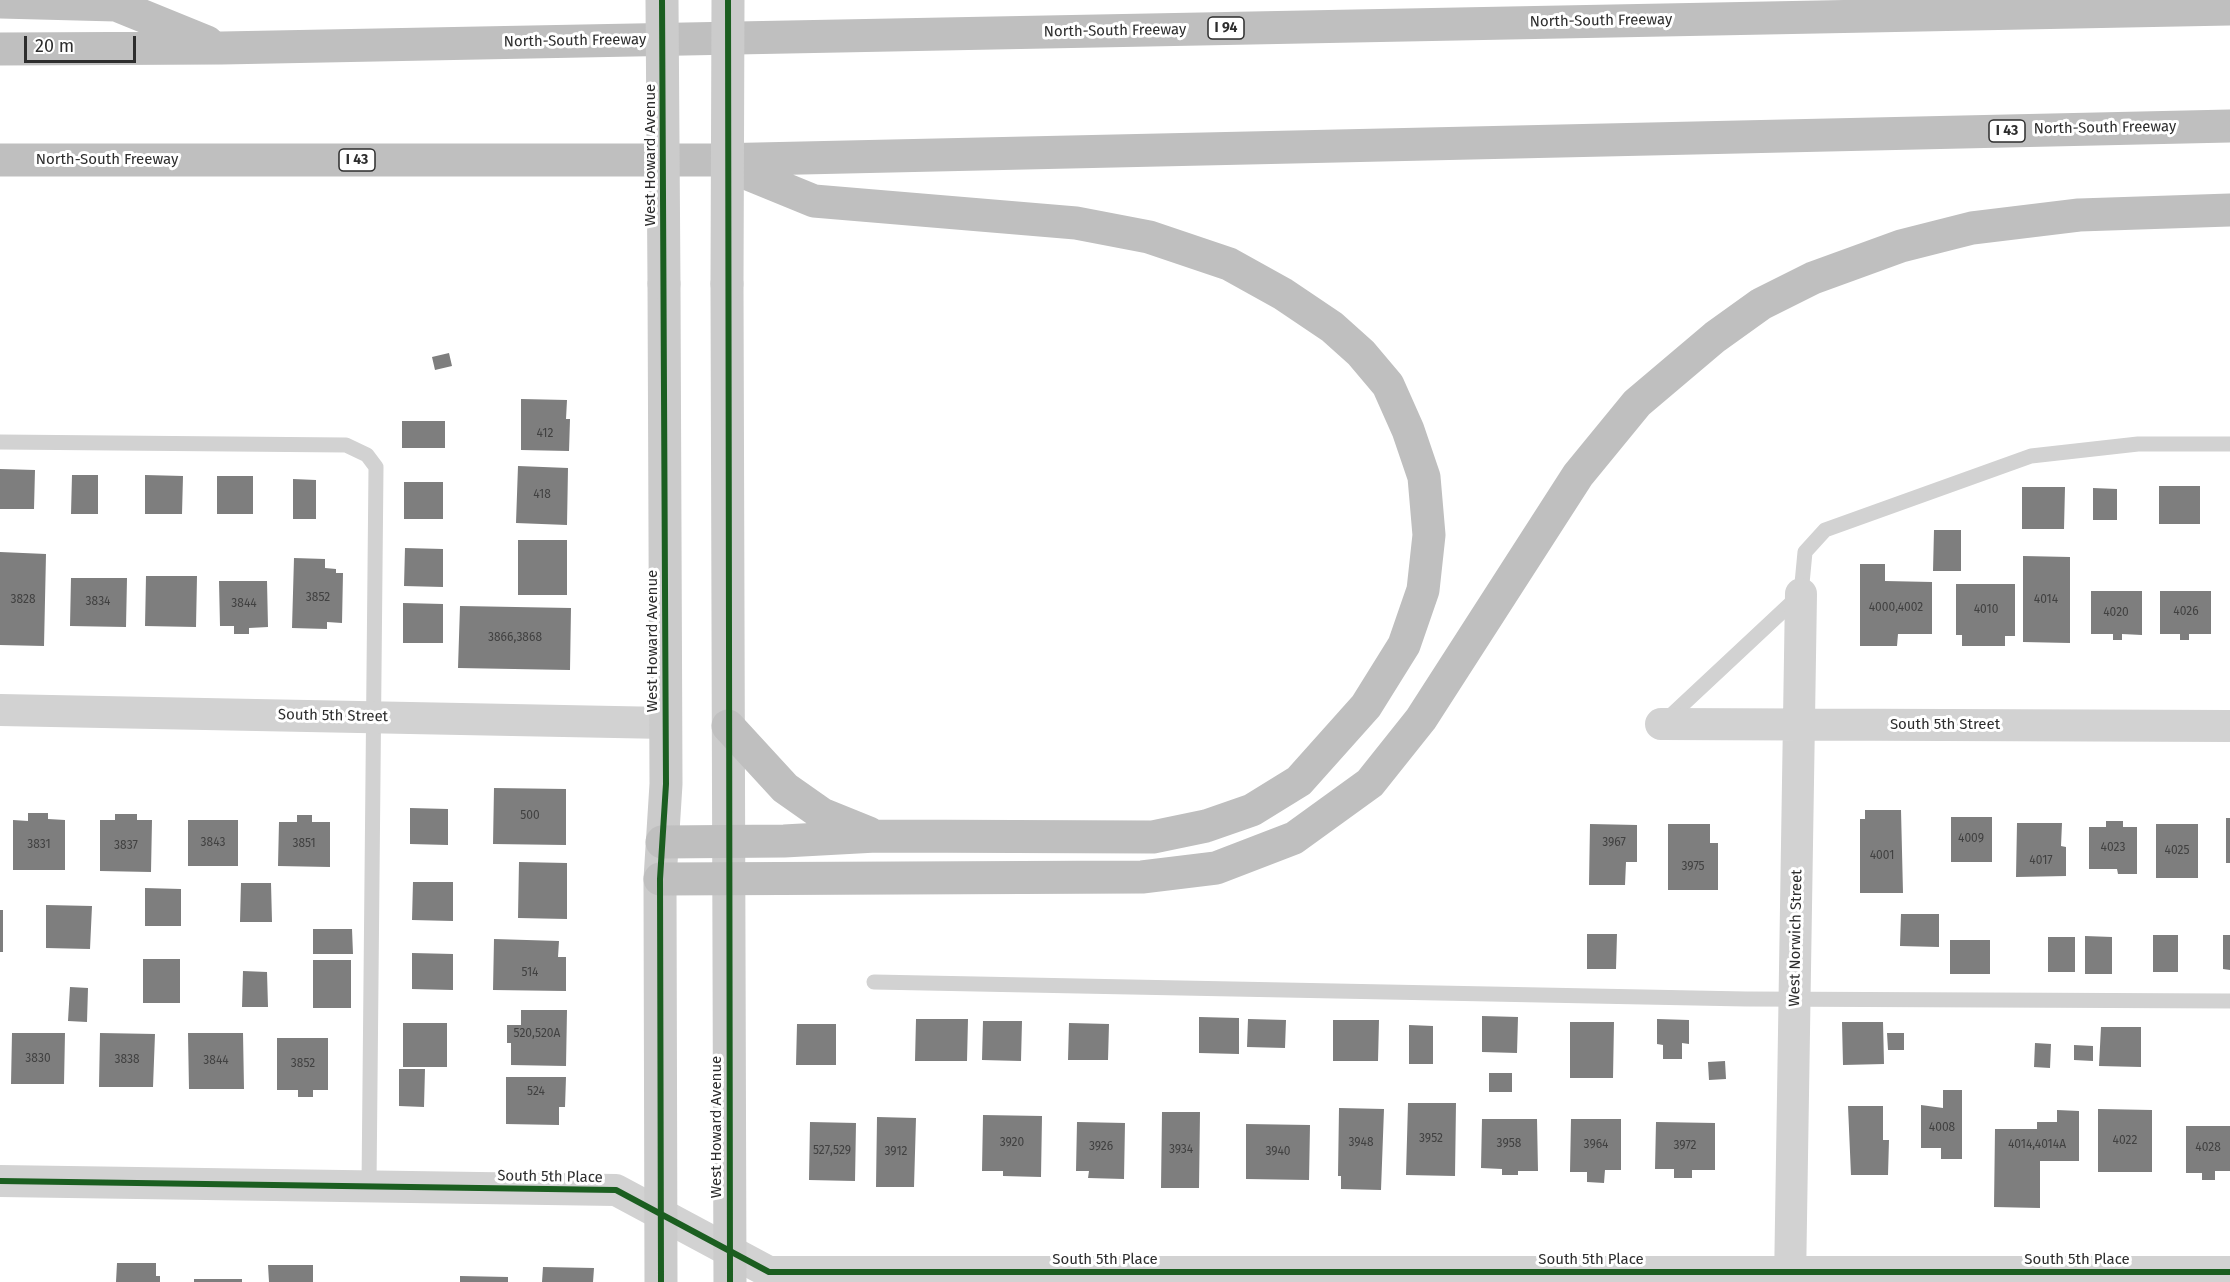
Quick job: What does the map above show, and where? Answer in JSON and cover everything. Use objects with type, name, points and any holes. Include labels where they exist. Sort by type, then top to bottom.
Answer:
[{"type":"highway","points":[[0,2],[116,5],[222,48]]},
{"type":"highway","name":"North-South Freeway","points":[[0,49],[222,48],[2230,9]]},
{"type":"highway","name":"North-South Freeway","points":[[0,160],[713,160],[2230,126]]},
{"type":"highway","points":[[662,842],[876,836],[1153,837],[1206,826],[1252,810],[1299,781],[1366,706],[1404,645],[1423,590],[1429,535],[1424,477],[1408,430],[1388,386],[1361,353],[1322,320],[1283,294],[1229,264],[1149,237],[1076,223],[814,201],[713,160]]},
{"type":"highway","points":[[660,879],[1142,877],[1216,868],[1294,838],[1370,783],[1421,719],[1578,475],[1637,403],[1715,337],[1761,304],[1813,278],[1901,246],[1972,228],[2079,215],[2230,210]]},
{"type":"highway","points":[[728,726],[785,788],[822,813],[876,836]]},
{"type":"main road","name":"West Howard Avenue","points":[[661,1282],[660,879],[666,784],[662,0]]},
{"type":"main road","name":"West Howard Avenue","points":[[728,0],[730,1267]]},
{"type":"street","name":"West Norwich Street","points":[[1790,1277],[1801,594]]},
{"type":"street","name":"South 5th Street","points":[[0,710],[666,723]]},
{"type":"street","name":"South 5th Street","points":[[1661,724],[2230,726]]},
{"type":"street","name":"South 5th Place","points":[[0,1181],[616,1190],[660,1213],[730,1267],[769,1272],[1790,1277],[2230,1272]]},
{"type":"lane","points":[[0,442],[346,445],[367,455],[376,467],[369,1186]]},
{"type":"lane","points":[[1661,724],[1801,594],[1805,552],[1825,530],[2031,456],[2138,444],[2230,444]]},
{"type":"lane","points":[[874,982],[1795,1000],[2230,1001]]},
{"type":"building","points":[[449,353],[452,366],[435,370],[432,357]]},
{"type":"building","points":[[521,399],[567,400],[566,419],[570,419],[569,451],[521,450]]},
{"type":"building","points":[[402,421],[445,421],[445,448],[402,448]]},
{"type":"building","points":[[518,466],[568,468],[567,525],[516,523]]},
{"type":"building","points":[[0,469],[35,470],[34,509],[0,509]]},
{"type":"building","points":[[72,475],[98,475],[98,514],[71,514]]},
{"type":"building","points":[[145,475],[183,476],[182,514],[145,514]]},
{"type":"building","points":[[217,476],[253,476],[253,514],[217,514]]},
{"type":"building","points":[[293,479],[316,480],[316,519],[293,519]]},
{"type":"building","points":[[404,482],[443,482],[443,519],[404,519]]},
{"type":"building","points":[[2159,486],[2200,486],[2200,524],[2159,524]]},
{"type":"building","points":[[2022,487],[2065,487],[2064,529],[2022,529]]},
{"type":"building","points":[[2093,488],[2117,489],[2117,520],[2093,520]]},
{"type":"building","points":[[1934,530],[1961,530],[1961,571],[1933,571]]},
{"type":"building","points":[[518,540],[567,540],[567,595],[518,595]]},
{"type":"building","points":[[405,548],[443,549],[443,587],[404,586]]},
{"type":"building","points":[[0,552],[46,554],[44,646],[0,645]]},
{"type":"building","points":[[2023,556],[2070,557],[2070,643],[2023,642]]},
{"type":"building","points":[[294,558],[325,559],[325,568],[336,569],[336,573],[343,573],[342,623],[327,622],[327,629],[292,628]]},
{"type":"building","points":[[1860,564],[1885,564],[1885,581],[1932,582],[1932,634],[1898,634],[1897,646],[1860,646]]},
{"type":"building","points":[[146,576],[197,576],[196,627],[145,626]]},
{"type":"building","points":[[71,578],[127,578],[126,627],[70,626]]},
{"type":"building","points":[[219,581],[267,581],[268,627],[249,628],[249,634],[234,634],[234,626],[220,626]]},
{"type":"building","points":[[1956,584],[2015,584],[2015,636],[2005,636],[2005,646],[1962,646],[1962,635],[1956,635]]},
{"type":"building","points":[[2091,591],[2142,591],[2142,635],[2122,634],[2122,640],[2113,640],[2113,634],[2091,634]]},
{"type":"building","points":[[2160,591],[2211,591],[2211,634],[2189,634],[2189,640],[2180,640],[2180,634],[2160,634]]},
{"type":"building","points":[[403,603],[443,604],[443,643],[403,643]]},
{"type":"building","points":[[460,606],[571,608],[570,670],[458,668]]},
{"type":"building","points":[[494,788],[566,789],[566,845],[493,844]]},
{"type":"building","points":[[410,808],[448,809],[448,845],[410,844]]},
{"type":"building","points":[[1865,810],[1901,810],[1903,893],[1860,893],[1860,819],[1865,819]]},
{"type":"building","points":[[28,813],[48,813],[48,819],[65,820],[65,870],[13,870],[13,820],[28,821]]},
{"type":"building","points":[[115,814],[137,814],[137,820],[152,820],[151,872],[100,871],[100,820],[115,820]]},
{"type":"building","points":[[297,815],[312,815],[312,822],[330,822],[330,867],[278,866],[279,822],[297,822]]},
{"type":"building","points":[[1951,817],[1992,817],[1992,862],[1951,862]]},
{"type":"building","points":[[2226,818],[2230,818],[2230,863],[2226,863]]},
{"type":"building","points":[[188,820],[238,820],[238,866],[188,866]]},
{"type":"building","points":[[2106,821],[2123,821],[2123,827],[2137,827],[2137,874],[2118,874],[2117,869],[2089,869],[2089,827],[2106,827]]},
{"type":"building","points":[[2017,823],[2062,823],[2061,846],[2066,847],[2066,876],[2016,877]]},
{"type":"building","points":[[1590,824],[1637,825],[1637,862],[1626,862],[1625,885],[1589,885]]},
{"type":"building","points":[[1668,824],[1710,824],[1710,843],[1718,843],[1718,890],[1668,890]]},
{"type":"building","points":[[2156,824],[2198,824],[2198,878],[2156,878]]},
{"type":"building","points":[[519,862],[567,863],[567,919],[518,918]]},
{"type":"building","points":[[413,882],[453,882],[453,921],[412,920]]},
{"type":"building","points":[[241,883],[271,883],[272,922],[240,922]]},
{"type":"building","points":[[145,888],[181,889],[181,926],[145,926]]},
{"type":"building","points":[[46,905],[92,906],[90,949],[46,948]]},
{"type":"building","points":[[0,910],[3,910],[3,952],[0,952]]},
{"type":"building","points":[[1901,914],[1939,914],[1939,947],[1900,946]]},
{"type":"building","points":[[313,929],[352,929],[353,954],[313,954]]},
{"type":"building","points":[[1587,934],[1617,934],[1616,969],[1587,969]]},
{"type":"building","points":[[2153,935],[2178,935],[2178,972],[2153,972]]},
{"type":"building","points":[[2223,935],[2230,935],[2230,970],[2223,969]]},
{"type":"building","points":[[2085,936],[2112,937],[2112,974],[2085,974]]},
{"type":"building","points":[[2048,937],[2075,937],[2075,972],[2048,972]]},
{"type":"building","points":[[494,939],[559,941],[558,957],[566,957],[566,991],[493,990]]},
{"type":"building","points":[[1950,940],[1990,940],[1990,974],[1950,974]]},
{"type":"building","points":[[412,953],[453,954],[453,990],[412,989]]},
{"type":"building","points":[[143,959],[180,959],[180,1003],[143,1003]]},
{"type":"building","points":[[313,960],[351,960],[351,1008],[313,1008]]},
{"type":"building","points":[[243,971],[267,972],[268,1007],[242,1007]]},
{"type":"building","points":[[70,987],[88,988],[87,1022],[68,1021]]},
{"type":"building","points":[[521,1010],[567,1010],[566,1066],[511,1065],[511,1043],[507,1043],[507,1025],[521,1025]]},
{"type":"building","points":[[1482,1016],[1518,1017],[1517,1053],[1482,1052]]},
{"type":"building","points":[[1199,1017],[1239,1018],[1239,1054],[1199,1053]]},
{"type":"building","points":[[916,1019],[968,1019],[967,1061],[915,1061]]},
{"type":"building","points":[[1248,1019],[1286,1020],[1285,1048],[1247,1047]]},
{"type":"building","points":[[1657,1019],[1689,1020],[1689,1044],[1682,1043],[1682,1059],[1663,1059],[1663,1045],[1657,1044]]},
{"type":"building","points":[[1333,1020],[1379,1020],[1378,1061],[1333,1061]]},
{"type":"building","points":[[983,1021],[1022,1021],[1021,1061],[982,1060]]},
{"type":"building","points":[[1570,1022],[1614,1022],[1613,1078],[1570,1078]]},
{"type":"building","points":[[1842,1022],[1883,1022],[1884,1064],[1843,1065]]},
{"type":"building","points":[[403,1023],[447,1023],[447,1067],[403,1067]]},
{"type":"building","points":[[1069,1023],[1109,1024],[1108,1060],[1068,1060]]},
{"type":"building","points":[[797,1024],[836,1024],[836,1065],[796,1065]]},
{"type":"building","points":[[1409,1025],[1433,1026],[1433,1064],[1409,1064]]},
{"type":"building","points":[[2101,1027],[2141,1027],[2141,1067],[2099,1066]]},
{"type":"building","points":[[12,1033],[65,1033],[64,1084],[11,1084]]},
{"type":"building","points":[[100,1033],[155,1034],[153,1087],[99,1087]]},
{"type":"building","points":[[188,1033],[243,1033],[244,1089],[189,1089]]},
{"type":"building","points":[[1887,1033],[1904,1033],[1904,1050],[1888,1050]]},
{"type":"building","points":[[277,1038],[328,1038],[328,1090],[313,1090],[313,1097],[298,1097],[298,1090],[277,1090]]},
{"type":"building","points":[[2035,1043],[2051,1044],[2050,1068],[2034,1067]]},
{"type":"building","points":[[2074,1045],[2093,1046],[2093,1061],[2074,1060]]},
{"type":"building","points":[[1725,1061],[1726,1079],[1709,1080],[1708,1062]]},
{"type":"building","points":[[399,1069],[425,1069],[424,1107],[399,1106]]},
{"type":"building","points":[[1489,1073],[1512,1073],[1512,1092],[1489,1092]]},
{"type":"building","points":[[506,1077],[566,1077],[565,1107],[559,1107],[559,1125],[506,1124]]},
{"type":"building","points":[[1943,1090],[1962,1090],[1962,1159],[1941,1159],[1941,1148],[1921,1148],[1921,1105],[1943,1108]]},
{"type":"building","points":[[1408,1103],[1456,1103],[1455,1176],[1406,1175]]},
{"type":"building","points":[[1848,1106],[1883,1106],[1883,1140],[1889,1140],[1888,1175],[1851,1175]]},
{"type":"building","points":[[1339,1108],[1384,1109],[1381,1190],[1341,1189],[1341,1176],[1338,1176]]},
{"type":"building","points":[[2098,1109],[2152,1110],[2152,1172],[2098,1172]]},
{"type":"building","points":[[2057,1110],[2079,1111],[2079,1161],[2040,1161],[2040,1208],[1994,1207],[1995,1129],[2037,1129],[2037,1122],[2057,1122]]},
{"type":"building","points":[[1162,1112],[1200,1112],[1199,1188],[1161,1188]]},
{"type":"building","points":[[983,1115],[1042,1116],[1041,1177],[1003,1176],[1003,1171],[982,1171]]},
{"type":"building","points":[[877,1117],[916,1118],[914,1187],[876,1187]]},
{"type":"building","points":[[1482,1119],[1537,1119],[1538,1171],[1518,1171],[1518,1175],[1502,1175],[1502,1169],[1481,1168]]},
{"type":"building","points":[[1571,1119],[1621,1119],[1621,1170],[1605,1170],[1604,1183],[1587,1182],[1587,1172],[1570,1172]]},
{"type":"building","points":[[810,1122],[856,1123],[855,1181],[809,1180]]},
{"type":"building","points":[[1077,1122],[1125,1123],[1124,1179],[1088,1178],[1089,1171],[1076,1171]]},
{"type":"building","points":[[1656,1122],[1715,1123],[1715,1170],[1692,1170],[1692,1178],[1674,1178],[1674,1169],[1655,1169]]},
{"type":"building","points":[[1246,1124],[1310,1125],[1309,1180],[1246,1179]]},
{"type":"building","points":[[2186,1126],[2230,1126],[2230,1171],[2215,1171],[2215,1180],[2202,1180],[2202,1173],[2186,1173]]},
{"type":"building","points":[[117,1263],[156,1263],[156,1276],[160,1276],[160,1282],[116,1282]]},
{"type":"building","points":[[268,1265],[313,1265],[313,1282],[269,1282]]},
{"type":"building","points":[[543,1267],[594,1268],[593,1282],[542,1282]]},
{"type":"building","points":[[460,1276],[508,1277],[508,1282],[460,1282]]},
{"type":"building","points":[[194,1279],[242,1279],[242,1282],[194,1282]]},
{"type":"cycle path","points":[[661,1282],[660,879],[666,784],[662,0]]},
{"type":"cycle path","points":[[728,0],[730,1282]]},
{"type":"cycle path","points":[[0,1181],[616,1190],[769,1272],[2230,1272]]}]
